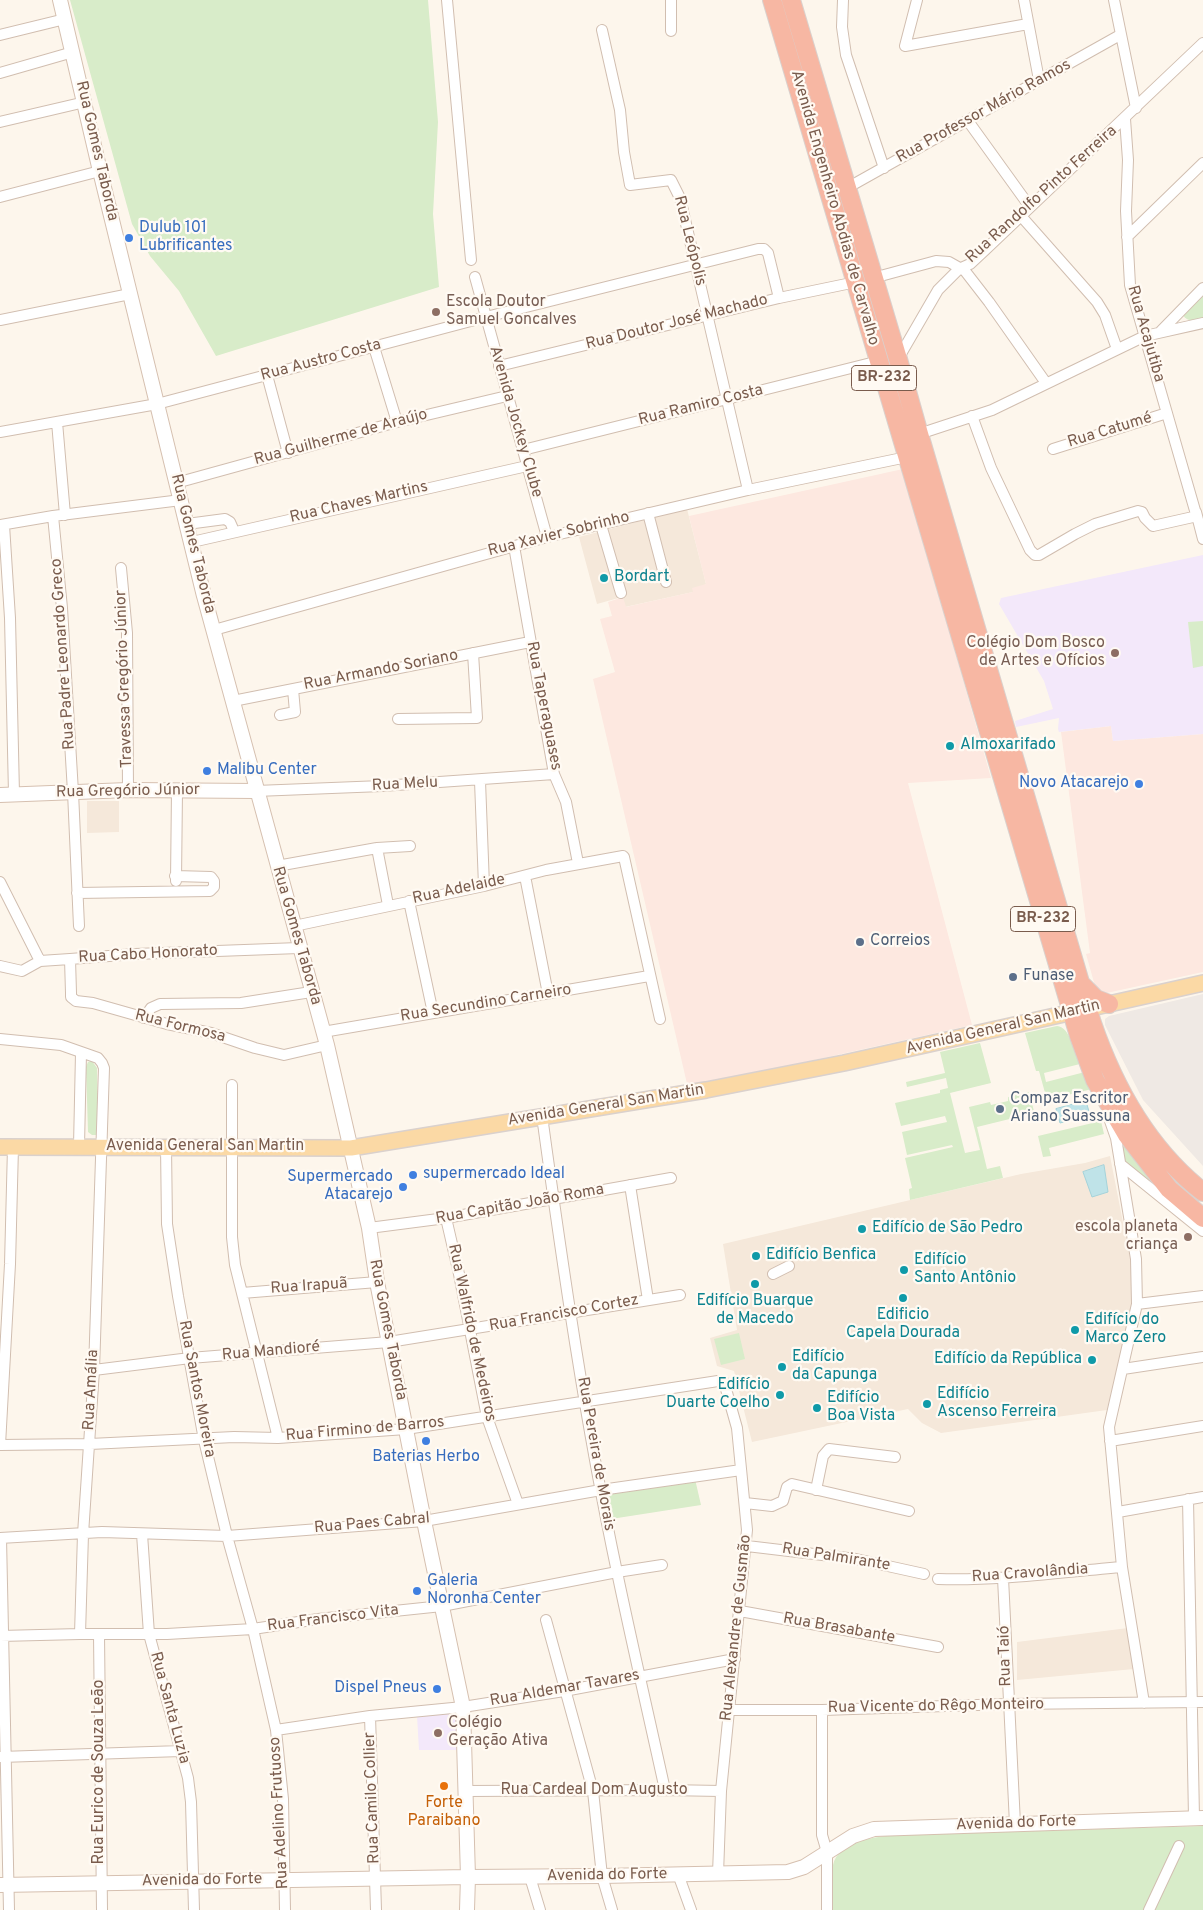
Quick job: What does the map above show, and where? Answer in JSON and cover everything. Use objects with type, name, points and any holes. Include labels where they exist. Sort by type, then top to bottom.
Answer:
[{"type":"highway","name":"Avenida Engenheiro Abdias de Carvalho","points":[[772,0],[865,280],[898,359],[918,434],[1046,868],[1072,987]]},
{"type":"highway","name":"Avenida Engenheiro Abdias de Carvalho","points":[[791,0],[848,188],[879,360],[1022,847],[1083,1016],[1112,1075],[1127,1135],[1169,1189],[1203,1218]]},
{"type":"highway","points":[[1022,847],[1046,868],[1060,887],[1066,901],[1083,1016]]},
{"type":"highway","points":[[1072,987],[1083,1016]]},
{"type":"highway","name":"Avenida Engenheiro Abdias de Carvalho","points":[[1083,1016],[1093,1074],[1110,1097],[1123,1123],[1166,1158],[1203,1192]]},
{"type":"main road","name":"Rua Gomes Taborda","points":[[60,0],[204,596],[327,1045],[369,1228],[377,1282],[463,1707],[468,1879],[467,1910]]},
{"type":"main road","name":"Rua Gregório Júnior","points":[[7,795],[128,790],[256,790]]},
{"type":"main road","name":"Avenida General San Martin","points":[[7,1147],[231,1146],[351,1148],[706,1090],[1083,1016],[1203,983]]},
{"type":"main road","name":"Avenida do Forte","points":[[4,1885],[468,1879],[788,1872],[804,1867],[853,1836],[874,1829],[1198,1818]]},
{"type":"street","points":[[447,0],[470,260]]},
{"type":"street","points":[[671,0],[671,31]]},
{"type":"street","points":[[843,0],[842,27],[846,55],[884,168]]},
{"type":"street","points":[[916,0],[905,46],[1028,24]]},
{"type":"street","points":[[1024,0],[1039,80]]},
{"type":"street","points":[[1114,0],[1136,108]]},
{"type":"street","points":[[0,36],[65,19]]},
{"type":"street","name":"Rua Leópolis","points":[[602,30],[620,110],[624,152],[630,185],[671,180],[680,198],[748,490]]},
{"type":"street","name":"Rua Professor Mário Ramos","points":[[848,188],[1120,35]]},
{"type":"street","name":"Rua Randolfo Pinto Ferreira","points":[[898,359],[933,297],[959,269],[970,264],[1203,44]]},
{"type":"street","points":[[0,73],[73,52]]},
{"type":"street","points":[[0,122],[85,102]]},
{"type":"street","name":"Rua Acajutiba","points":[[1125,119],[1128,160],[1126,212],[1130,285],[1203,539]]},
{"type":"street","points":[[968,121],[1030,207]]},
{"type":"street","points":[[1127,237],[1203,162]]},
{"type":"street","points":[[0,197],[100,171]]},
{"type":"street","points":[[1021,216],[1097,302],[1105,315],[1117,349]]},
{"type":"street","name":"Rua Austro Costa","points":[[0,432],[157,404],[486,317],[696,264],[764,249],[770,258],[779,298]]},
{"type":"street","name":"Rua Doutor José Machado","points":[[499,366],[779,298],[865,280],[936,261],[949,262],[959,269]]},
{"type":"street","points":[[959,269],[965,271],[989,302],[1046,383]]},
{"type":"street","name":"Avenida Jockey Clube","points":[[475,277],[547,537]]},
{"type":"street","points":[[1161,331],[1203,288]]},
{"type":"street","points":[[0,320],[130,294]]},
{"type":"street","points":[[918,434],[992,410],[1145,336],[1203,323]]},
{"type":"street","points":[[374,347],[397,422]]},
{"type":"street","name":"Rua Ramiro Costa","points":[[523,450],[727,400],[879,360]]},
{"type":"street","points":[[267,375],[288,453]]},
{"type":"street","name":"Rua Guilherme de Araújo","points":[[176,482],[397,422],[507,396]]},
{"type":"street","name":"Rua Catumé","points":[[1053,449],[1167,413]]},
{"type":"street","points":[[972,416],[992,468],[1030,550],[1036,556],[1095,524],[1138,510],[1142,512],[1153,526],[1193,517],[1196,513]]},
{"type":"street","points":[[57,422],[65,515]]},
{"type":"street","name":"Rua Xavier Sobrinho","points":[[214,630],[547,537],[748,490],[907,457]]},
{"type":"street","name":"Rua Chaves Martins","points":[[192,542],[527,466]]},
{"type":"street","points":[[7,795],[10,618],[2,525],[53,516],[181,500]]},
{"type":"street","points":[[648,513],[666,582]]},
{"type":"street","name":"Rua Padre Leonardo Greco","points":[[53,516],[62,608],[79,926]]},
{"type":"street","points":[[187,524],[225,519],[230,522],[234,531]]},
{"type":"street","points":[[601,525],[620,593]]},
{"type":"street","name":"Rua Taperaguases","points":[[514,546],[554,774],[566,802],[578,864]]},
{"type":"street","name":"Travessa Gregório Júnior","points":[[121,568],[127,632],[128,790]]},
{"type":"street","name":"Rua Armando Soriano","points":[[233,701],[530,642]]},
{"type":"street","points":[[398,719],[477,718],[473,653]]},
{"type":"street","points":[[280,715],[295,712],[293,689]]},
{"type":"street","name":"Rua Melu","points":[[256,790],[382,786],[554,774]]},
{"type":"street","points":[[480,780],[484,886]]},
{"type":"street","points":[[176,890],[177,790]]},
{"type":"street","points":[[277,866],[377,848],[410,846]]},
{"type":"street","points":[[377,848],[388,905]]},
{"type":"street","name":"Rua Adelaide","points":[[294,926],[484,886],[546,870],[621,856],[624,857],[649,976]]},
{"type":"street","points":[[77,893],[176,890],[210,891],[214,887],[214,881],[211,877],[176,876]]},
{"type":"street","points":[[526,876],[548,994]]},
{"type":"street","points":[[0,882],[40,961]]},
{"type":"street","points":[[409,901],[433,1013]]},
{"type":"street","name":"Rua Cabo Honorato","points":[[0,966],[22,971],[40,961],[135,954],[299,948]]},
{"type":"street","name":"Rua Formosa","points":[[70,959],[71,993],[73,999],[211,1033],[255,1048],[284,1055],[327,1045]]},
{"type":"street","points":[[649,976],[660,1019]]},
{"type":"street","name":"Rua Secundino Carneiro","points":[[323,1032],[649,976]]},
{"type":"street","points":[[144,1018],[150,1008],[160,1004],[241,1003],[311,992]]},
{"type":"street","points":[[0,1039],[61,1045],[81,1053],[79,1146]]},
{"type":"street","name":"Rua Amália","points":[[80,1634],[83,1534],[94,1370],[104,1068],[98,1058],[81,1053]]},
{"type":"street","points":[[1093,1074],[1123,1123],[1120,1164],[1136,1260],[1137,1304],[1109,1427],[1122,1567],[1144,1703]]},
{"type":"street","points":[[232,1085],[232,1237],[235,1265],[278,1438]]},
{"type":"street","name":"Rua Pereira de Morais","points":[[542,1116],[570,1312],[601,1490],[665,1790]]},
{"type":"street","name":"Rua Santos Moreira","points":[[166,1146],[167,1224],[178,1296],[204,1440],[227,1536],[253,1629]]},
{"type":"street","points":[[0,1445],[10,1264],[7,1147]]},
{"type":"street","points":[[1120,1164],[1203,1231]]},
{"type":"street","name":"Rua Capitão João Roma","points":[[369,1228],[446,1218],[671,1178]]},
{"type":"street","points":[[1125,1196],[1132,1184],[1145,1184]]},
{"type":"street","points":[[630,1185],[648,1300]]},
{"type":"street","name":"Rua Walfrido de Medeiros","points":[[446,1218],[487,1417],[518,1504]]},
{"type":"street","points":[[773,1274],[789,1266]]},
{"type":"street","name":"Rua Irapuã","points":[[242,1293],[377,1282]]},
{"type":"street","name":"Rua Francisco Cortez","points":[[390,1342],[680,1295]]},
{"type":"street","points":[[1137,1304],[1203,1296]]},
{"type":"street","name":"Rua Mandioré","points":[[94,1370],[190,1358],[390,1342]]},
{"type":"street","points":[[1123,1369],[1203,1357]]},
{"type":"street","name":"Rua Firmino de Barros","points":[[0,1445],[90,1444],[204,1440],[234,1437],[278,1438],[406,1429],[718,1381],[726,1384]]},
{"type":"street","name":"Rua Alexandre de Gusmão","points":[[718,1874],[721,1791],[747,1546],[737,1428],[726,1384]]},
{"type":"street","points":[[1110,1441],[1203,1426]]},
{"type":"street","points":[[816,1490],[824,1456],[829,1449],[895,1457]]},
{"type":"street","name":"Rua Paes Cabral","points":[[1,1538],[102,1532],[227,1536],[424,1521],[601,1490],[741,1470]]},
{"type":"street","points":[[744,1503],[777,1505],[783,1501],[787,1487],[790,1484],[909,1511]]},
{"type":"street","points":[[1118,1512],[1203,1496]]},
{"type":"street","points":[[1188,1499],[1190,1703],[1198,1818]]},
{"type":"street","name":"Rua Santa Luzia","points":[[142,1534],[149,1634],[181,1750],[191,1802],[194,1910]]},
{"type":"street","points":[[1,1538],[4,1885],[9,1910]]},
{"type":"street","name":"Rua Palmirante","points":[[747,1546],[856,1559],[924,1574]]},
{"type":"street","name":"Rua Francisco Vita","points":[[2,1636],[149,1634],[253,1629],[318,1619],[442,1606],[662,1565]]},
{"type":"street","name":"Rua Cravolândia","points":[[938,1579],[1003,1578],[1122,1567]]},
{"type":"street","name":"Rua Taió","points":[[1003,1578],[1015,1824]]},
{"type":"street","name":"Rua Brasabante","points":[[740,1611],[938,1647]]},
{"type":"street","points":[[546,1620],[593,1791],[602,1876],[612,1910]]},
{"type":"street","name":"Rua Adelino Frutuoso","points":[[253,1629],[276,1730],[283,1800],[285,1910]]},
{"type":"street","name":"Rua Eurico de Souza Leão","points":[[99,1634],[102,1910]]},
{"type":"street","name":"Rua Aldemar Tavares","points":[[276,1730],[370,1716],[463,1707],[564,1691],[735,1659]]},
{"type":"street","name":"Rua Vicente do Rêgo Monteiro","points":[[729,1710],[822,1710],[1008,1704],[1203,1702]]},
{"type":"street","points":[[822,1710],[822,1834],[827,1852],[827,1910]]},
{"type":"street","name":"Rua Camilo Collier","points":[[370,1716],[376,1910]]},
{"type":"street","points":[[3,1757],[181,1750]]},
{"type":"street","name":"Rua Cardeal Dom Augusto","points":[[466,1792],[721,1791]]},
{"type":"street","points":[[1149,1910],[1179,1846]]},
{"type":"street","points":[[678,1874],[691,1910]]},
{"type":"street","points":[[530,1877],[540,1910]]},
{"type":"shaded area","points":[[903,469],[991,778],[908,783],[972,1025],[688,1088],[593,679],[615,672],[600,619],[612,616],[608,602],[623,597],[626,607],[693,592],[692,588],[706,584],[689,516]]},
{"type":"shaded area","points":[[687,509],[706,584],[693,592],[625,607],[622,597],[597,604],[579,537]]},
{"type":"shaded area","name":"Colégio Dom Bosco de Artes e Ofícios","points":[[1203,555],[1203,734],[1113,741],[1111,726],[1059,732],[1059,718],[1016,727],[1015,721],[1053,709],[1044,681],[999,604],[1001,598]]},
{"type":"shaded area","points":[[1111,726],[1113,741],[1203,734],[1203,972],[1102,994],[1095,986],[1086,954],[1090,953],[1061,732]]},
{"type":"shaded area","points":[[87,801],[119,801],[119,832],[87,833]]},
{"type":"shaded area","points":[[1203,994],[1203,1166],[1143,1100],[1105,1025],[1105,1019],[1109,1016]]},
{"type":"shaded area","points":[[1110,1156],[1134,1279],[1132,1302],[1107,1410],[941,1433],[922,1423],[908,1409],[752,1442],[734,1371],[717,1366],[710,1338],[737,1330],[723,1244],[1021,1174],[1085,1163]]},
{"type":"shaded area","points":[[1128,1628],[1134,1669],[1017,1680],[1017,1642]]},
{"type":"shaded area","name":"Colégio Geração Ativa","points":[[453,1713],[457,1716],[459,1750],[419,1750],[417,1716]]},
{"type":"green space","points":[[70,0],[428,0],[438,122],[433,214],[439,287],[216,356],[179,291],[150,256],[132,224]]},
{"type":"green space","points":[[1203,296],[1203,319],[1187,319],[1183,315],[1183,310]]},
{"type":"green space","points":[[1203,621],[1203,666],[1193,668],[1188,622]]},
{"type":"green space","points":[[1057,1026],[1062,1027],[1066,1031],[1080,1064],[1044,1073],[1046,1082],[1085,1072],[1092,1089],[1047,1100],[1025,1033]]},
{"type":"green space","points":[[980,1043],[991,1083],[950,1093],[965,1153],[980,1150],[969,1107],[990,1102],[991,1105],[1008,1101],[1008,1097],[1029,1092],[1035,1115],[1031,1116],[1030,1114],[977,1127],[987,1169],[1000,1166],[1003,1178],[910,1200],[909,1189],[912,1188],[905,1158],[953,1147],[952,1145],[907,1155],[902,1132],[947,1122],[945,1116],[901,1126],[895,1103],[940,1093],[940,1090],[948,1088],[946,1078],[907,1087],[906,1082],[945,1073],[940,1052]]},
{"type":"green space","points":[[92,1061],[97,1068],[98,1132],[96,1135],[88,1132],[86,1067],[88,1062]]},
{"type":"green space","points":[[1101,1121],[1104,1134],[1049,1148],[1051,1156],[1043,1157],[1038,1136]]},
{"type":"green space","points":[[1118,1132],[1181,1203],[1123,1164]]},
{"type":"green space","points":[[739,1333],[745,1359],[721,1365],[714,1339]]},
{"type":"green space","points":[[695,1479],[701,1505],[611,1519],[606,1493]]},
{"type":"green space","points":[[1203,1826],[1203,1910],[833,1910],[833,1865],[836,1857],[842,1850],[860,1841],[898,1835]]},
{"type":"water","points":[[1086,1101],[1090,1115],[1060,1123],[1056,1109]]},
{"type":"water","points":[[1104,1165],[1108,1192],[1092,1197],[1083,1172]]},
{"type":"place","name":"Dulub 101 Lubrificantes","points":[[129,238]]},
{"type":"place","name":"Escola Doutor Samuel Goncalves","points":[[436,312]]},
{"type":"place","name":"Bordart","points":[[604,578]]},
{"type":"place","name":"Colégio Dom Bosco de Artes e Ofícios","points":[[1115,653]]},
{"type":"place","name":"Almoxarifado","points":[[950,746]]},
{"type":"place","name":"Malibu Center","points":[[207,771]]},
{"type":"place","name":"Novo Atacarejo","points":[[1139,784]]},
{"type":"place","name":"Correios","points":[[860,942]]},
{"type":"place","name":"Funase","points":[[1013,977]]},
{"type":"place","name":"Compaz Escritor Ariano Suassuna","points":[[1000,1109]]},
{"type":"place","name":"supermercado Ideal","points":[[413,1175]]},
{"type":"place","name":"Supermercado Atacarejo","points":[[403,1187]]},
{"type":"place","name":"Edifício de São Pedro","points":[[862,1229]]},
{"type":"place","name":"escola planeta criança","points":[[1188,1237]]},
{"type":"place","name":"Edifício Benfica","points":[[756,1256]]},
{"type":"place","name":"Edifício Santo Antônio","points":[[904,1270]]},
{"type":"place","name":"Edifício Buarque de Macedo","points":[[755,1284]]},
{"type":"place","name":"Edificio Capela Dourada","points":[[903,1298]]},
{"type":"place","name":"Edifício do Marco Zero","points":[[1075,1330]]},
{"type":"place","name":"Edifício da República","points":[[1092,1360]]},
{"type":"place","name":"Edifício da Capunga","points":[[782,1367]]},
{"type":"place","name":"Edifício Duarte Coelho","points":[[780,1395]]},
{"type":"place","name":"Edifício Ascenso Ferreira","points":[[927,1404]]},
{"type":"place","name":"Edifício Boa Vista","points":[[817,1408]]},
{"type":"place","name":"Baterias Herbo","points":[[426,1441]]},
{"type":"place","name":"Galeria Noronha Center","points":[[417,1591]]},
{"type":"place","name":"Dispel Pneus","points":[[437,1689]]},
{"type":"place","name":"Colégio Geração Ativa","points":[[438,1733]]},
{"type":"place","name":"Forte Paraibano","points":[[444,1786]]}]
